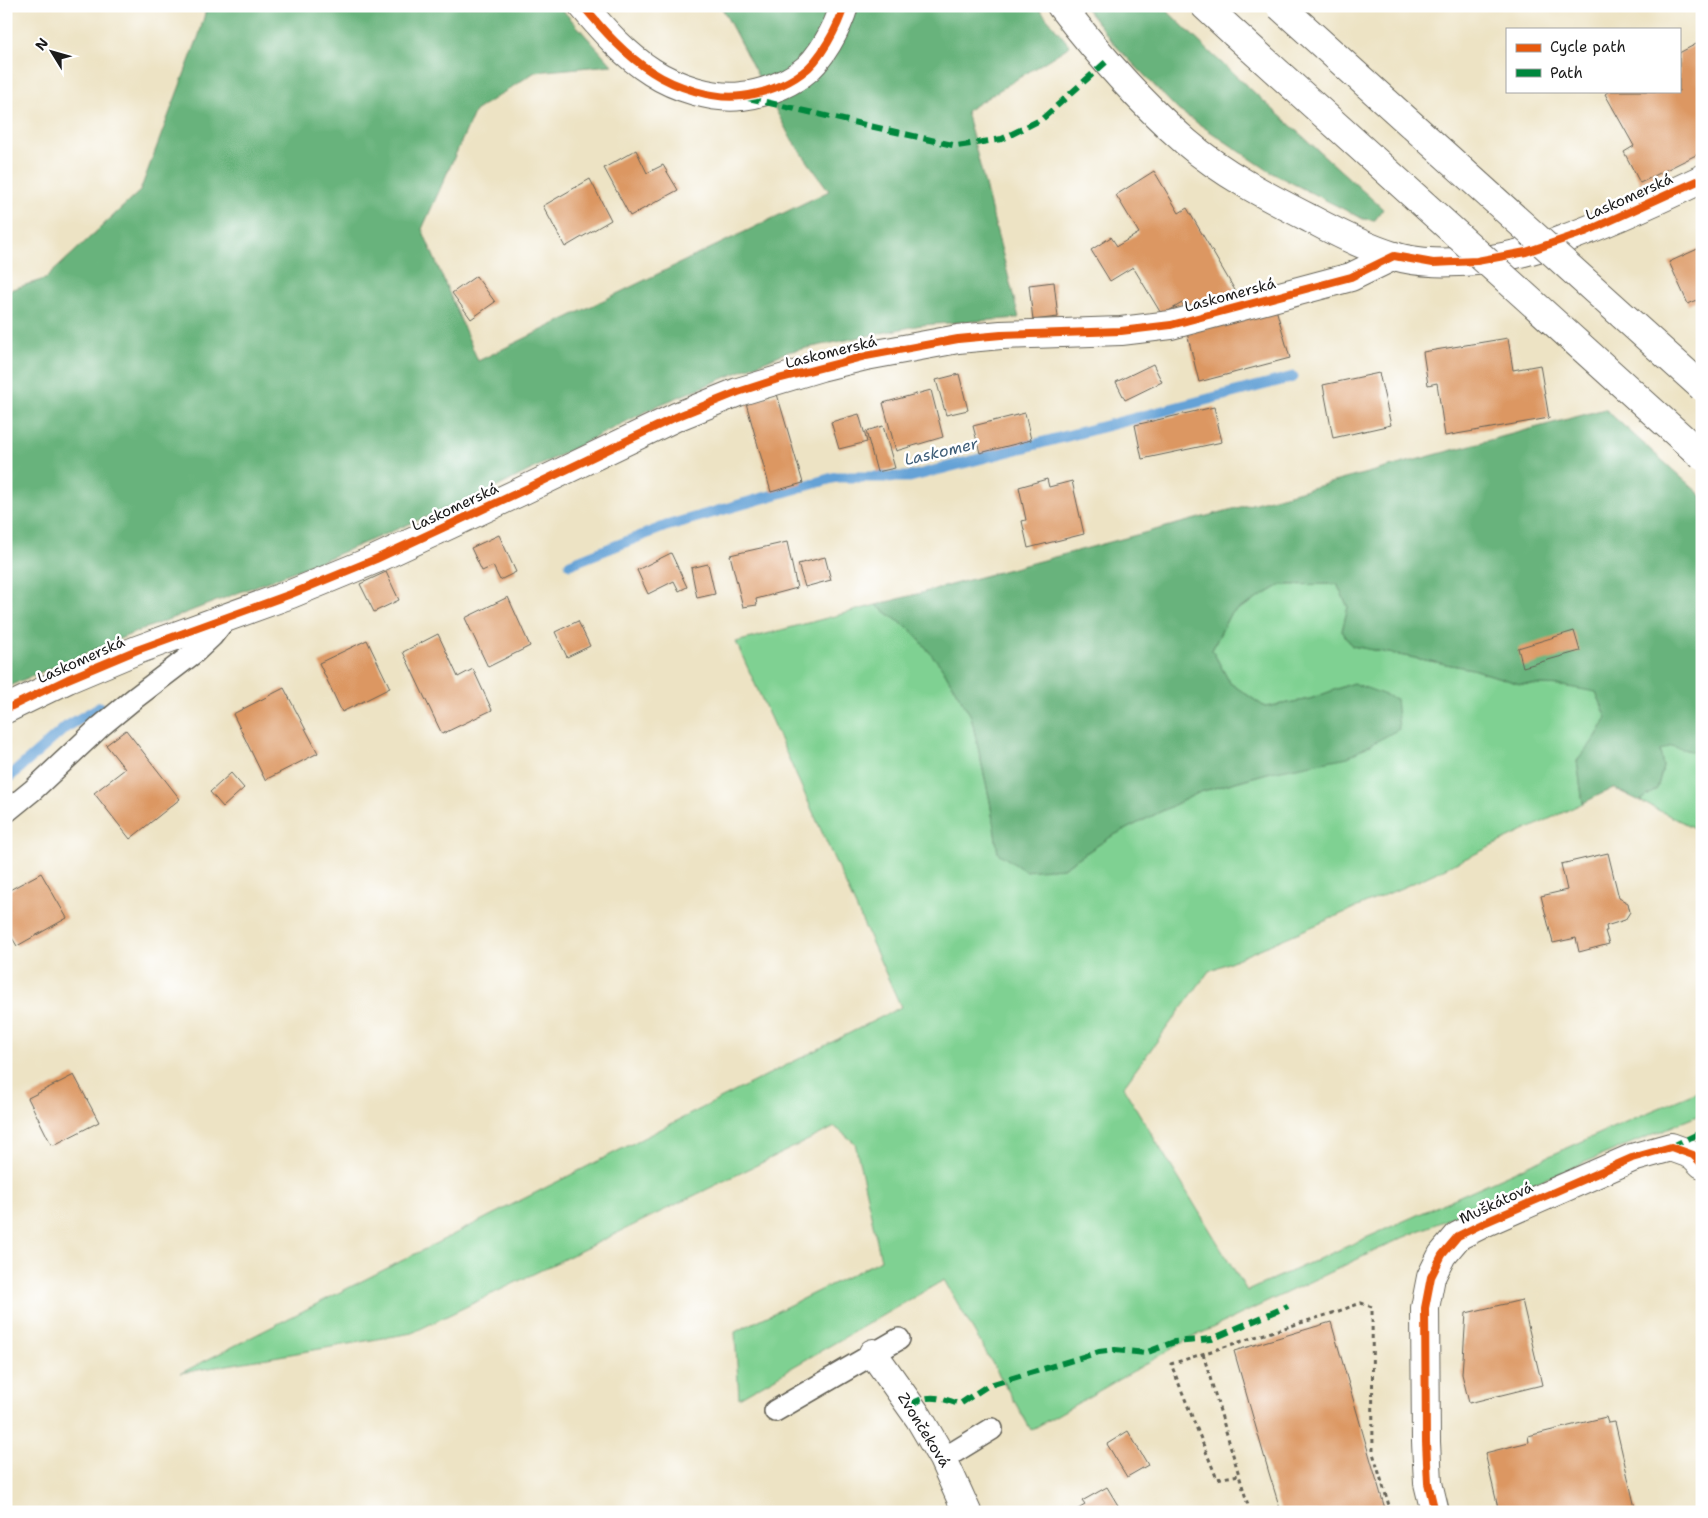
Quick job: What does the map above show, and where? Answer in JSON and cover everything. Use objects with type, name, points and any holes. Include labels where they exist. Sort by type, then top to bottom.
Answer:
[{"type":"main road","points":[[583,6],[623,50],[652,72],[683,88],[715,95],[742,96],[774,88],[803,73],[824,49],[844,6]]},
{"type":"main road","name":"Laskomerská","points":[[1061,6],[1106,62],[1146,105],[1187,143],[1234,176],[1283,205],[1342,235],[1394,256],[1433,263],[1477,261],[1526,252],[1585,232],[1702,180]]},
{"type":"main road","points":[[1205,6],[1702,456]]},
{"type":"main road","points":[[1280,6],[1702,387]]},
{"type":"main road","name":"Laskomerská","points":[[6,709],[68,679],[129,653],[291,594],[376,559],[705,404],[778,379],[866,356],[958,339],[1001,335],[1121,330],[1171,325],[1277,296],[1312,289],[1351,277],[1394,256]]},
{"type":"main road","name":"Muškátová","points":[[1435,1512],[1428,1483],[1425,1308],[1431,1277],[1442,1254],[1458,1236],[1632,1158],[1671,1147],[1693,1155],[1702,1164]]},
{"type":"main road","name":"Zvončeková","points":[[873,1353],[919,1418],[943,1459],[967,1512]]},
{"type":"lane","points":[[6,812],[33,790],[129,702],[194,653],[212,636],[227,617]]},
{"type":"lane","points":[[774,1411],[899,1338]]},
{"type":"lane","points":[[943,1459],[992,1429]]},
{"type":"path","points":[[1239,1475],[1217,1479],[1171,1364],[1361,1303],[1372,1307],[1373,1453],[1390,1512]]},
{"type":"path","points":[[1202,1354],[1250,1512]]},
{"type":"green space","points":[[207,6],[559,6],[612,65],[535,72],[475,111],[422,229],[478,361],[829,191],[790,137],[721,6],[1037,6],[1070,46],[966,111],[1019,318],[921,325],[787,352],[659,405],[495,488],[326,559],[136,632],[18,682],[6,689],[6,291],[45,279],[140,191],[199,35]]},
{"type":"green space","points":[[1084,6],[1162,6],[1214,56],[1383,209],[1375,220],[1363,219],[1272,173],[1178,110],[1115,45]]},
{"type":"green space","points":[[1605,409],[1702,496],[1702,754],[1671,746],[1660,751],[1663,767],[1657,789],[1640,801],[1613,788],[1583,803],[1577,761],[1594,740],[1607,718],[1596,692],[1563,686],[1520,684],[1472,669],[1352,646],[1342,631],[1348,607],[1337,584],[1281,585],[1230,614],[1212,650],[1230,683],[1265,707],[1310,699],[1353,683],[1396,699],[1399,729],[1348,757],[1271,772],[1200,792],[1112,836],[1063,868],[1025,871],[998,853],[990,801],[971,716],[941,666],[912,631],[876,605]]},
{"type":"green space","points":[[1337,584],[1348,607],[1342,631],[1352,646],[1472,669],[1520,684],[1563,686],[1596,691],[1607,718],[1594,740],[1577,761],[1583,803],[1420,880],[1209,971],[1123,1087],[1247,1291],[1630,1120],[1702,1090],[1702,1114],[1402,1238],[1189,1339],[1031,1430],[944,1280],[739,1398],[735,1332],[881,1260],[855,1143],[835,1127],[412,1333],[181,1373],[901,1007],[736,642],[876,605],[912,631],[941,666],[971,716],[990,801],[998,853],[1063,868],[1112,836],[1200,792],[1271,772],[1353,683],[1310,699],[1265,707],[1230,683],[1212,650],[1230,614],[1281,585]]},
{"type":"green space","points":[[1671,746],[1702,754],[1702,832],[1640,801],[1657,789],[1663,767],[1660,751]]},
{"type":"building","points":[[1702,41],[1702,152],[1640,183],[1624,152],[1634,146],[1605,94],[1608,92],[1680,92],[1680,52]]},
{"type":"building","points":[[636,150],[647,173],[663,165],[678,190],[630,216],[604,168]]},
{"type":"building","points":[[1154,171],[1179,213],[1187,208],[1236,292],[1188,313],[1182,303],[1162,315],[1133,267],[1110,281],[1091,250],[1111,237],[1117,246],[1139,233],[1116,195]]},
{"type":"building","points":[[590,179],[611,220],[565,247],[543,206]]},
{"type":"building","points":[[1702,247],[1702,298],[1688,304],[1669,262]]},
{"type":"building","points":[[476,276],[495,302],[471,319],[452,293]]},
{"type":"building","points":[[1054,282],[1058,317],[1033,320],[1029,285]]},
{"type":"building","points":[[1276,309],[1290,358],[1199,382],[1187,333]]},
{"type":"building","points":[[1508,338],[1513,370],[1540,365],[1549,418],[1445,436],[1437,383],[1428,385],[1423,352]]},
{"type":"building","points":[[1153,364],[1162,382],[1125,400],[1116,382]]},
{"type":"building","points":[[1379,373],[1391,425],[1333,438],[1323,385]]},
{"type":"building","points":[[959,374],[968,410],[946,415],[936,380]]},
{"type":"building","points":[[931,390],[943,437],[896,451],[883,403]]},
{"type":"building","points":[[777,394],[803,483],[771,492],[746,403]]},
{"type":"building","points":[[1214,407],[1222,442],[1142,459],[1135,425]]},
{"type":"building","points":[[1025,413],[1031,440],[980,453],[973,426]]},
{"type":"building","points":[[859,414],[867,442],[839,449],[831,422]]},
{"type":"building","points":[[883,426],[895,468],[877,472],[866,431]]},
{"type":"building","points":[[1047,479],[1049,487],[1072,481],[1084,534],[1028,548],[1022,521],[1026,520],[1019,487]]},
{"type":"building","points":[[499,535],[516,572],[500,580],[493,566],[482,571],[471,548]]},
{"type":"building","points":[[787,542],[797,588],[756,599],[757,605],[743,607],[730,555]]},
{"type":"building","points":[[671,553],[687,587],[679,591],[674,581],[648,594],[637,570]]},
{"type":"building","points":[[825,557],[831,580],[805,587],[798,564]]},
{"type":"building","points":[[708,564],[715,594],[697,598],[691,568]]},
{"type":"building","points":[[386,572],[399,600],[374,612],[360,584]]},
{"type":"building","points":[[508,597],[530,646],[488,667],[465,618]]},
{"type":"building","points":[[578,621],[590,646],[567,657],[555,632]]},
{"type":"building","points":[[1574,631],[1580,651],[1523,667],[1518,648]]},
{"type":"building","points":[[438,634],[458,677],[473,669],[492,710],[442,734],[403,652]]},
{"type":"building","points":[[367,640],[390,688],[342,712],[319,663]]},
{"type":"building","points":[[284,688],[318,753],[265,780],[233,714]]},
{"type":"building","points":[[126,730],[180,799],[130,839],[94,793],[125,769],[106,745]]},
{"type":"building","points":[[231,773],[244,788],[223,807],[210,792]]},
{"type":"building","points":[[1608,853],[1619,898],[1628,903],[1630,912],[1625,920],[1606,926],[1607,931],[1605,931],[1609,944],[1579,952],[1576,938],[1553,943],[1541,896],[1567,890],[1561,864]]},
{"type":"building","points":[[41,873],[67,918],[17,946],[6,928],[6,892]]},
{"type":"building","points":[[74,1075],[99,1122],[52,1146],[28,1098]]},
{"type":"building","points":[[1522,1300],[1542,1385],[1469,1403],[1462,1374],[1466,1313]]},
{"type":"building","points":[[1331,1322],[1386,1512],[1281,1512],[1269,1473],[1234,1351]]},
{"type":"building","points":[[1606,1417],[1608,1423],[1615,1422],[1636,1512],[1499,1512],[1485,1453],[1529,1442],[1528,1436]]},
{"type":"building","points":[[1128,1431],[1148,1465],[1127,1477],[1107,1444]]},
{"type":"building","points":[[1107,1487],[1122,1512],[1073,1512],[1085,1505],[1082,1501]]},
{"type":"waterway","name":"Laskomer","points":[[570,564],[666,526],[836,477],[910,477],[1293,377]]},
{"type":"waterway","name":"Laskomer","points":[[6,780],[66,727],[100,707]]},
{"type":"marked path","points":[[748,98],[957,146],[1002,139],[1042,119],[1106,62]]},
{"type":"marked path","points":[[1671,1147],[1702,1132]]},
{"type":"marked path","points":[[910,1405],[929,1398],[960,1404],[987,1386],[1099,1352],[1115,1350],[1145,1353],[1174,1342],[1212,1339],[1288,1306]]},
{"type":"cycle path","points":[[583,6],[624,50],[661,78],[695,91],[731,97],[766,91],[789,81],[809,68],[822,52],[844,6]]},
{"type":"cycle path","points":[[6,709],[68,679],[137,650],[291,594],[376,559],[676,417],[738,392],[778,379],[866,356],[958,339],[1001,335],[1121,331],[1171,325],[1351,277],[1394,256],[1433,263],[1477,261],[1526,252],[1585,232],[1702,179]]},
{"type":"cycle path","points":[[1435,1512],[1428,1483],[1425,1308],[1431,1277],[1442,1255],[1458,1236],[1632,1158],[1671,1147],[1693,1155],[1702,1164]]}]
